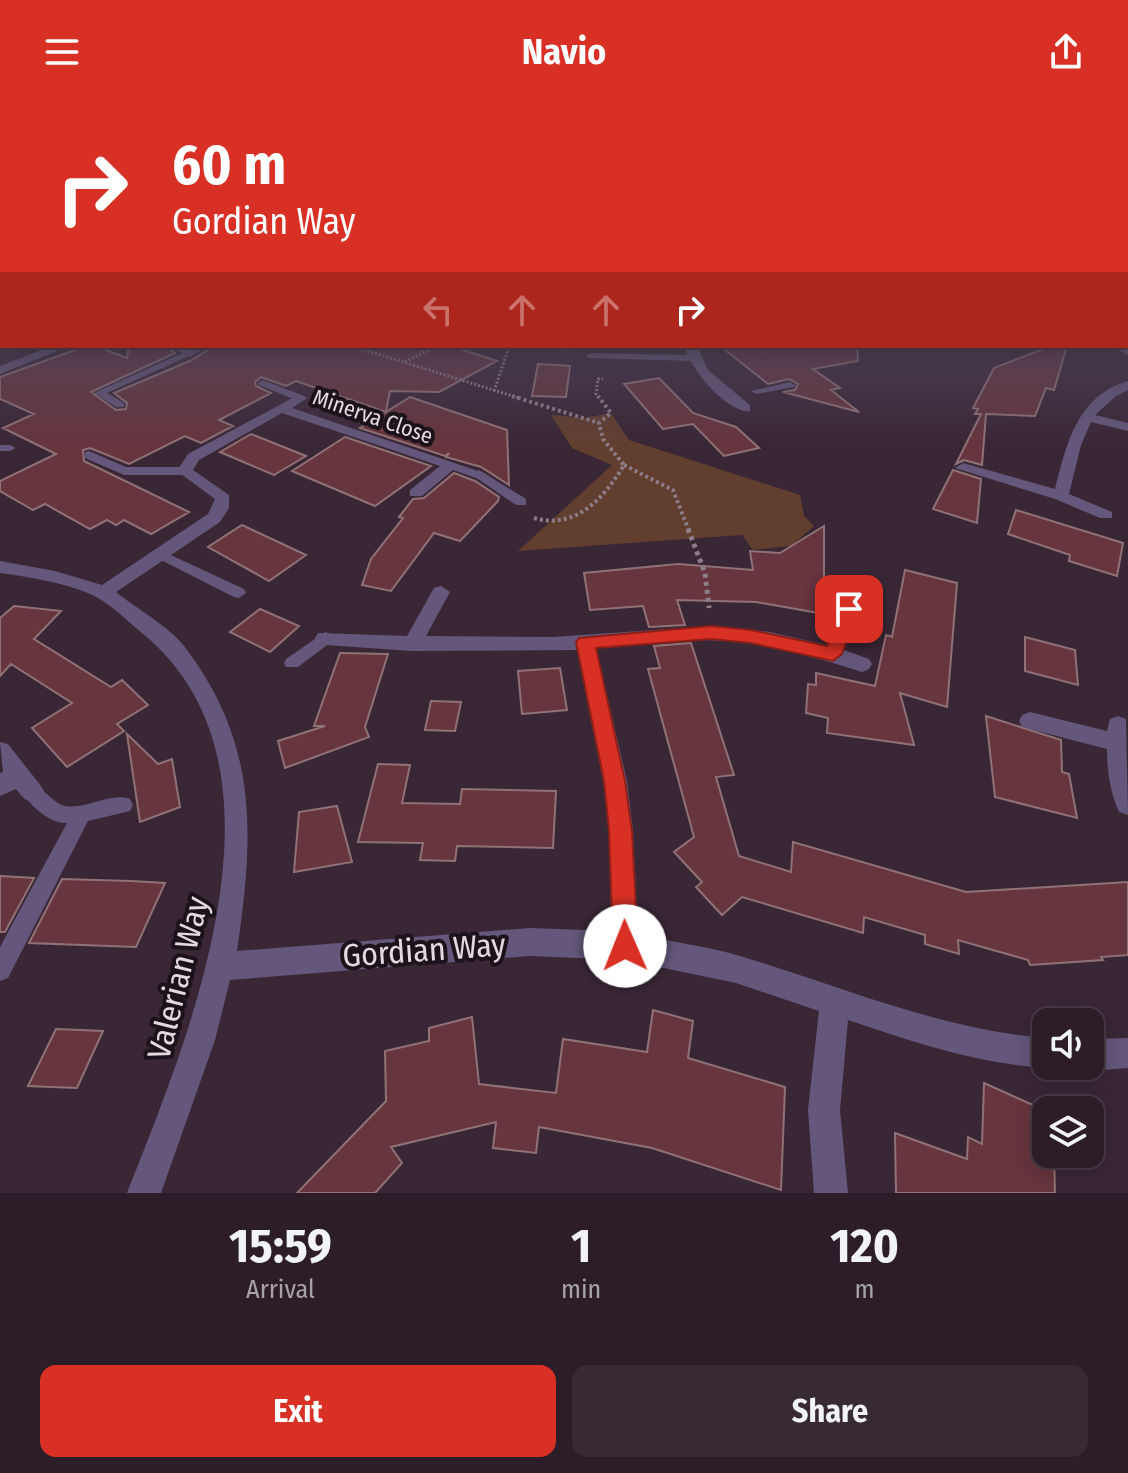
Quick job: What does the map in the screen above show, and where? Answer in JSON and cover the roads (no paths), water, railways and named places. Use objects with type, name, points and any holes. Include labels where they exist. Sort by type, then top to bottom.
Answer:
[{"type":"street","points":[[0,370],[58,348]]},
{"type":"street","points":[[178,348],[190,353]]},
{"type":"street","points":[[691,352],[745,408]]},
{"type":"street","points":[[1061,496],[1079,428],[1085,417],[1104,396],[1128,385]]},
{"type":"street","points":[[732,395],[756,391]]},
{"type":"street","name":"Minerva Close","points":[[185,471],[193,457],[300,398]]},
{"type":"street","name":"Minerva Close","points":[[282,409],[479,474]]},
{"type":"street","points":[[1085,417],[1128,427]]},
{"type":"street","name":"Minerva Close","points":[[416,493],[450,465]]},
{"type":"street","points":[[963,468],[1061,496],[1106,515]]},
{"type":"street","points":[[104,592],[214,518],[221,508],[223,498],[185,471]]},
{"type":"street","name":"Valerian Way","points":[[0,567],[104,592],[172,646],[207,695],[222,733],[234,778],[238,827],[235,892],[222,966],[189,1078],[144,1193]]},
{"type":"street","points":[[833,654],[857,587]]},
{"type":"street","points":[[412,644],[441,592]]},
{"type":"street","points":[[325,638],[412,644],[585,642],[711,633],[751,636],[833,654],[862,664]]},
{"type":"street","points":[[585,642],[615,781],[621,831],[625,946]]},
{"type":"street","points":[[1030,721],[1118,734],[1119,769],[1128,804]]},
{"type":"street","points":[[0,751],[17,785]]},
{"type":"street","name":"Gordian Way","points":[[222,966],[530,942],[625,946],[736,969],[918,1028],[1004,1050],[1032,1052]]},
{"type":"street","points":[[831,1193],[824,1110],[835,1002]]},
{"type":"street","points":[[1104,1054],[1128,1053]]},
{"type":"lane","points":[[120,405],[99,393],[201,348]]},
{"type":"lane","points":[[591,356],[691,352]]},
{"type":"lane","points":[[263,383],[300,398]]},
{"type":"lane","points":[[756,391],[790,385]]},
{"type":"lane","points":[[89,455],[124,471],[185,471]]},
{"type":"lane","points":[[479,474],[521,502]]},
{"type":"lane","points":[[160,554],[239,593]]},
{"type":"lane","points":[[292,663],[325,638]]},
{"type":"lane","points":[[17,785],[59,815],[82,814],[123,805]]},
{"type":"lane","points":[[0,970],[82,814]]}]
